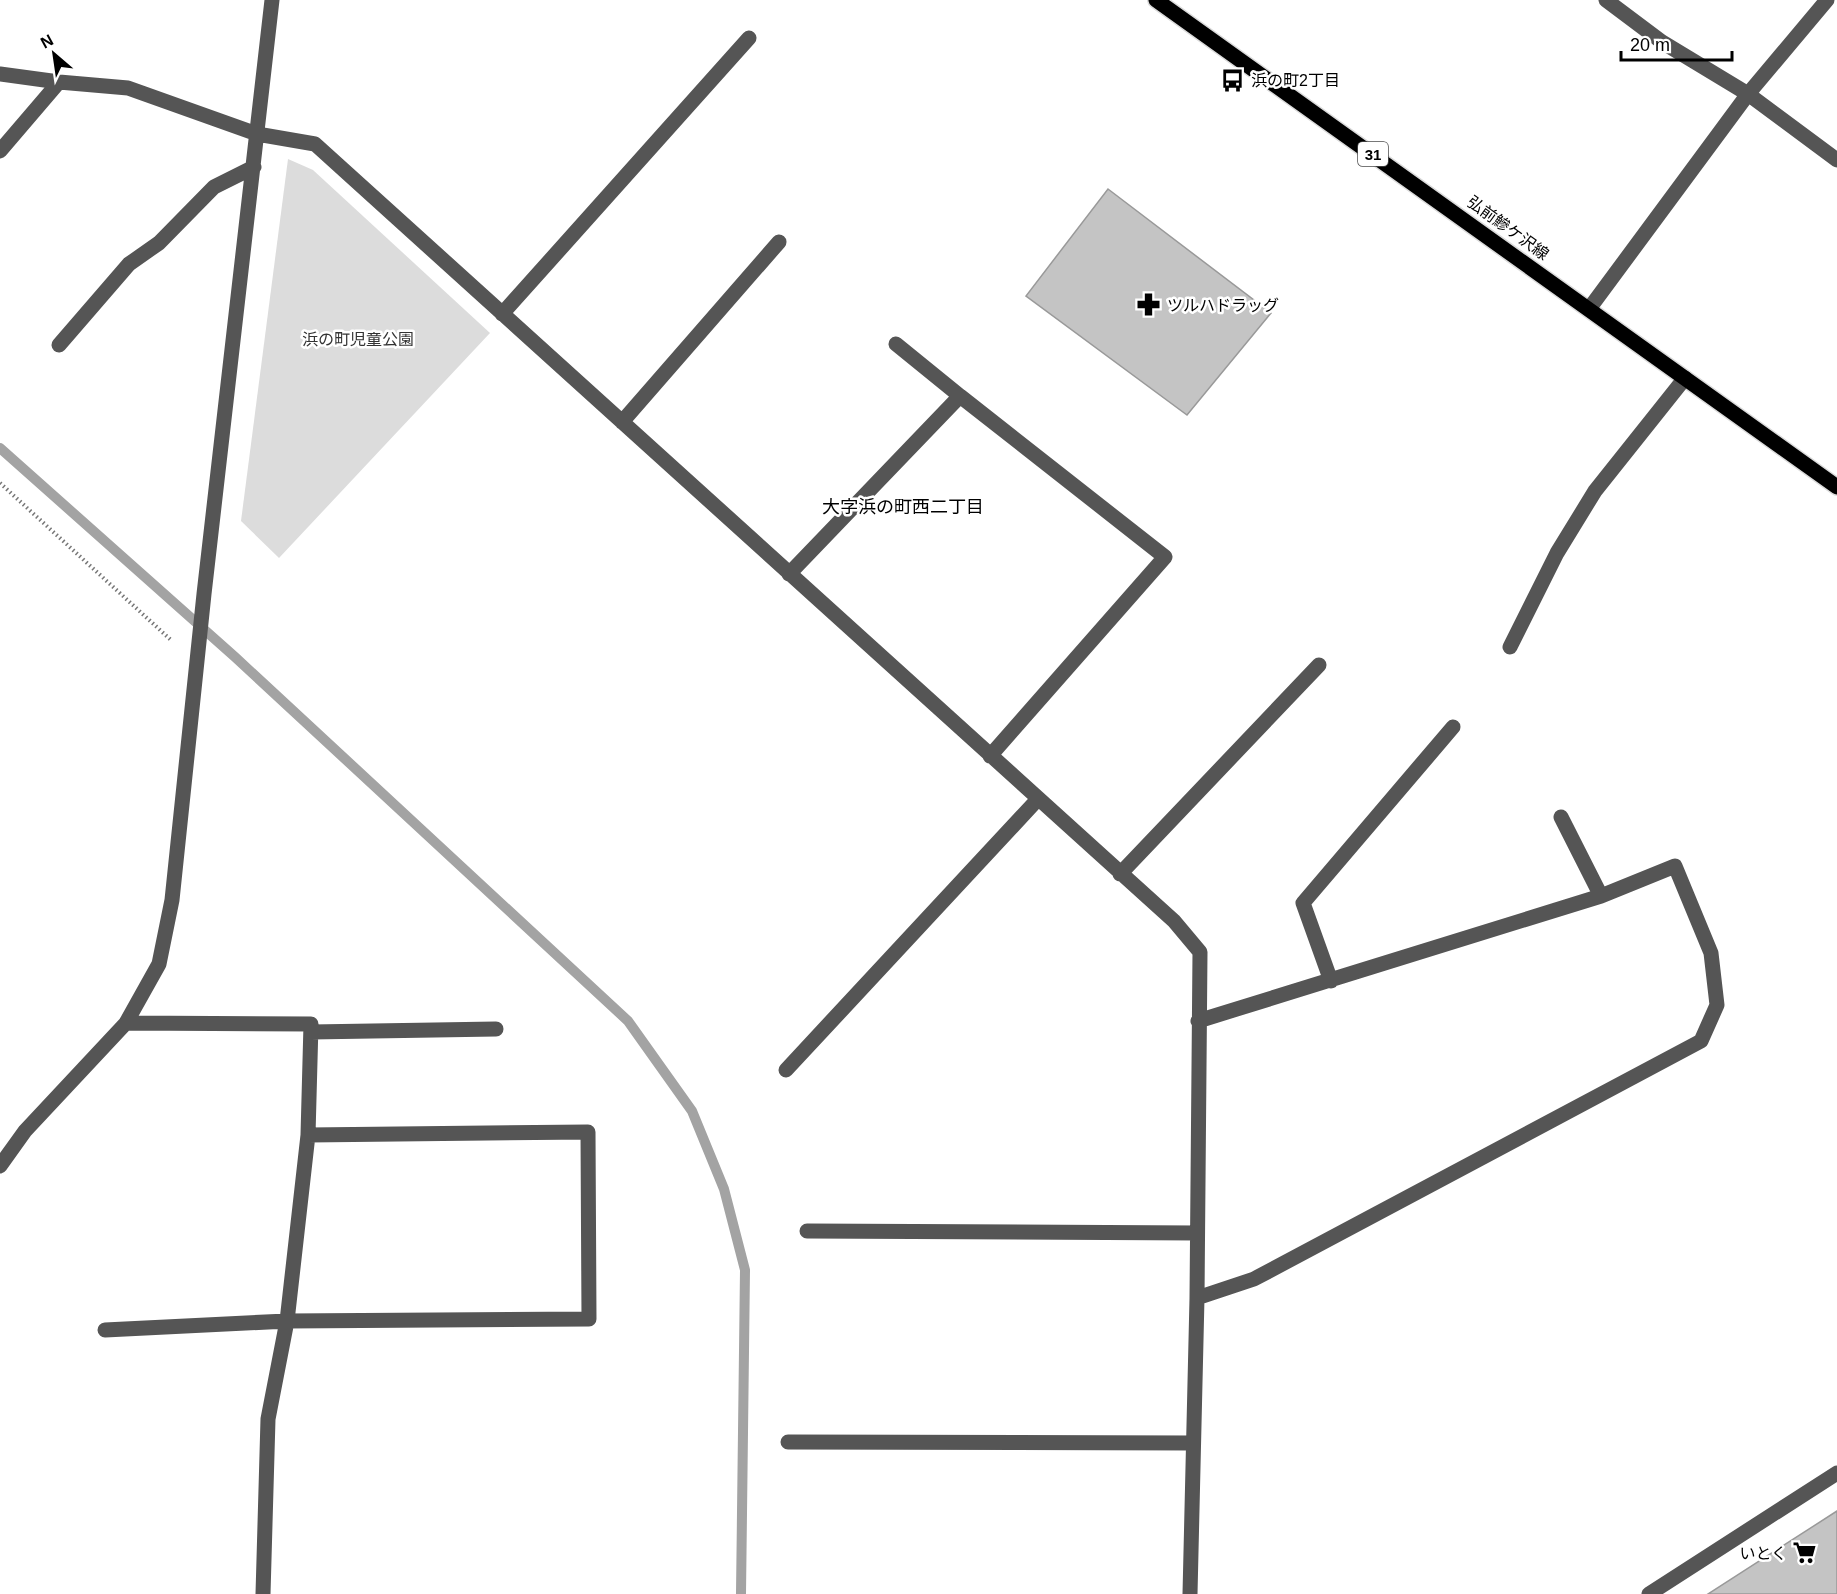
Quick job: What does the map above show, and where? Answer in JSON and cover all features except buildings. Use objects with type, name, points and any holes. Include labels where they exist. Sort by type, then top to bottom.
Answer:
[{"type":"main road","name":"弘前鰺ケ沢線","points":[[1156,0],[1837,487]]},
{"type":"street","points":[[0,1166],[25,1131],[126,1023],[159,964],[172,900],[204,594],[272,0]]},
{"type":"street","points":[[1606,0],[1662,42],[1748,94],[1837,160]]},
{"type":"street","points":[[1589,309],[1748,94],[1827,0]]},
{"type":"street","points":[[502,314],[750,38]]},
{"type":"street","points":[[0,74],[128,88],[257,134],[315,144],[1174,921],[1200,952],[1197,1298],[1190,1594]]},
{"type":"street","points":[[0,151],[59,82]]},
{"type":"street","points":[[59,345],[129,264],[159,243],[214,187],[254,167]]},
{"type":"street","points":[[622,422],[779,242]]},
{"type":"street","points":[[896,344],[1165,558],[990,756]]},
{"type":"street","points":[[1509,647],[1557,553],[1595,491],[1685,378]]},
{"type":"street","points":[[789,574],[960,396]]},
{"type":"street","points":[[1120,874],[1319,664]]},
{"type":"street","points":[[1331,981],[1303,903],[1453,727]]},
{"type":"street","points":[[786,1070],[1038,799]]},
{"type":"street","points":[[1561,817],[1601,896]]},
{"type":"street","points":[[1197,1298],[1254,1279],[1701,1041],[1717,1005],[1711,953],[1675,866],[1601,896],[1198,1021]]},
{"type":"street","points":[[126,1023],[311,1024],[308,1135],[287,1321],[268,1419],[263,1594]]},
{"type":"street","points":[[311,1032],[496,1029]]},
{"type":"street","points":[[105,1330],[287,1321],[589,1319],[588,1132],[308,1135]]},
{"type":"street","points":[[807,1231],[1197,1233]]},
{"type":"street","points":[[788,1442],[1193,1443]]},
{"type":"street","points":[[1649,1594],[1837,1473]]},
{"type":"path","points":[[0,483],[172,641],[198,649]]},
{"type":"green space","name":"浜の町児童公園","points":[[288,159],[313,170],[490,333],[279,558],[241,521]]},
{"type":"waterway","points":[[0,448],[235,657],[628,1021],[692,1111],[724,1189],[745,1270],[741,1594]]},
{"type":"place","name":"浜の町2丁目","points":[[1233,80]]},
{"type":"place","name":"ツルハドラッグ","points":[[1149,305]]},
{"type":"place","name":"いとく","points":[[1805,1553]]},
{"type":"district","name":"大字浜の町西二丁目","points":[[903,507]]}]
